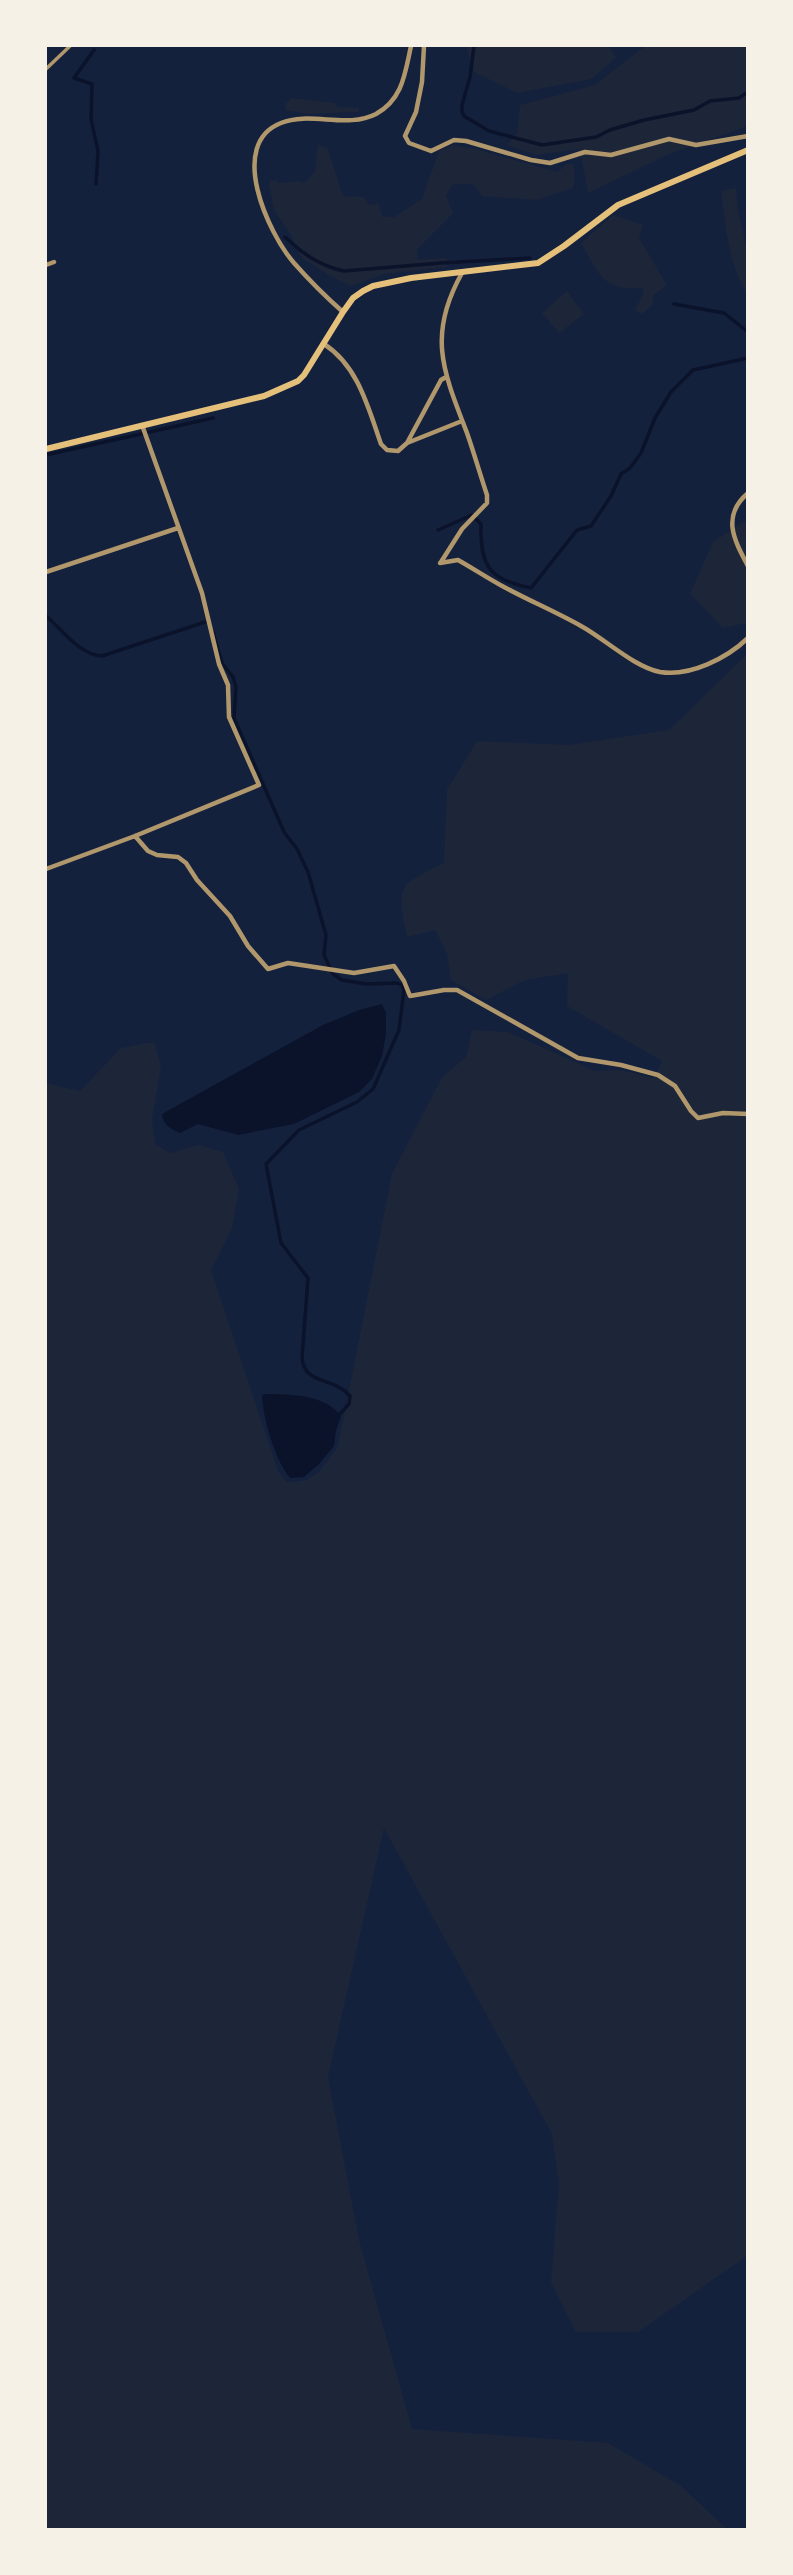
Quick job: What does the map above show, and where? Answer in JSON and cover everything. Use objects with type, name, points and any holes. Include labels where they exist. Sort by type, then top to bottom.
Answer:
[{"type":"main road","points":[[46,449],[144,431],[264,396],[298,381],[304,375],[343,312],[354,298],[373,286],[411,278],[538,263],[618,205],[747,150]]},
{"type":"street","points":[[46,69],[69,46]]},
{"type":"street","points":[[343,312],[293,262],[285,250],[263,208],[257,190],[254,152],[259,140],[268,130],[281,122],[299,119],[359,119],[374,115],[388,105],[402,86],[411,46]]},
{"type":"street","points":[[424,46],[416,112],[405,136],[409,143],[422,148],[431,150],[454,140],[466,141],[550,163],[584,152],[611,155],[669,139],[696,145],[747,136]]},
{"type":"street","points":[[46,265],[54,262]]},
{"type":"street","points":[[462,273],[449,296],[441,335],[446,377],[487,495],[487,503],[462,529],[440,563],[458,560],[504,587],[582,626],[648,668],[661,672],[681,672],[701,666],[741,645],[747,638]]},
{"type":"street","points":[[324,344],[344,359],[352,372],[381,444],[387,450],[398,451],[407,443],[446,377]]},
{"type":"street","points":[[407,443],[462,421]]},
{"type":"street","points":[[46,869],[259,785],[229,717],[228,685],[219,664],[202,593],[144,431]]},
{"type":"street","points":[[747,493],[737,505],[731,525],[733,537],[747,566]]},
{"type":"street","points":[[46,572],[178,528]]},
{"type":"street","points":[[135,836],[148,851],[157,855],[178,857],[186,863],[197,880],[230,916],[248,946],[268,969],[288,963],[354,973],[394,967],[410,996],[457,990],[578,1058],[658,1075],[675,1086],[698,1118],[723,1113],[747,1114]]},
{"type":"shaded area","points":[[466,46],[609,46],[616,58],[591,79],[517,93],[474,72]]},
{"type":"shaded area","points":[[645,46],[747,46],[747,126],[667,155],[588,193],[580,149],[536,155],[507,145],[517,134],[520,105],[595,85]]},
{"type":"shaded area","points":[[292,98],[334,103],[338,107],[359,108],[359,112],[307,114],[286,110],[285,104]]},
{"type":"shaded area","points":[[318,145],[327,147],[343,196],[364,197],[369,205],[379,203],[382,217],[394,217],[422,199],[439,151],[454,145],[558,172],[566,164],[573,164],[575,176],[573,188],[536,200],[482,196],[473,184],[453,184],[446,195],[453,213],[417,249],[418,260],[447,258],[447,267],[384,274],[351,286],[302,258],[274,210],[270,181],[305,183],[315,171]]},
{"type":"shaded area","points":[[736,188],[738,211],[747,249],[747,293],[732,257],[721,191]]},
{"type":"shaded area","points":[[613,215],[643,225],[639,238],[667,285],[652,296],[653,304],[642,314],[635,310],[644,293],[643,288],[618,287],[603,278],[581,243]]},
{"type":"shaded area","points":[[567,291],[584,314],[559,333],[542,313]]},
{"type":"shaded area","points":[[745,521],[748,523],[747,623],[723,628],[690,594],[713,542]]},
{"type":"shaded area","points":[[747,654],[747,2256],[638,2332],[576,2332],[551,2283],[559,2184],[552,2134],[384,1828],[328,2077],[359,2240],[412,2429],[608,2443],[681,2486],[727,2529],[46,2530],[46,1083],[80,1091],[121,1048],[154,1042],[161,1066],[152,1119],[155,1144],[170,1153],[199,1145],[223,1152],[239,1189],[232,1228],[211,1270],[278,1471],[287,1482],[312,1477],[338,1446],[392,1174],[442,1077],[466,1057],[472,1030],[508,1032],[595,1071],[620,1070],[654,1078],[662,1061],[567,1006],[568,973],[525,980],[486,1000],[451,980],[447,953],[435,930],[407,937],[402,906],[404,889],[417,877],[444,863],[447,790],[477,741],[568,745],[669,730]]},
{"type":"shaded area","points":[[382,1004],[386,1013],[386,1034],[382,1056],[372,1079],[359,1092],[294,1124],[238,1135],[198,1124],[180,1133],[164,1121],[162,1114],[323,1025]]},
{"type":"shaded area","points":[[262,1395],[316,1399],[326,1403],[341,1416],[334,1446],[304,1477],[290,1478],[279,1461],[265,1416]]},
{"type":"waterway","points":[[474,46],[470,77],[462,105],[464,116],[489,131],[542,145],[596,137],[644,120],[694,110],[710,101],[739,98],[748,92]]},
{"type":"waterway","points":[[94,50],[74,78],[92,84],[91,119],[98,151],[96,184]]},
{"type":"waterway","points":[[285,237],[312,258],[344,271],[530,258]]},
{"type":"waterway","points":[[674,304],[724,313],[748,332]]},
{"type":"waterway","points":[[438,530],[472,515],[481,524],[482,551],[490,569],[505,581],[531,588],[577,530],[591,526],[611,496],[621,474],[630,468],[641,453],[655,418],[671,392],[693,370],[748,358]]},
{"type":"waterway","points":[[46,455],[213,418]]},
{"type":"waterway","points":[[46,616],[78,646],[94,655],[102,656],[205,622]]},
{"type":"waterway","points":[[213,632],[222,663],[233,677],[236,687],[234,718],[284,832],[297,849],[308,872],[326,935],[324,955],[333,974],[342,980],[366,984],[397,983],[402,985],[404,990],[399,1030],[373,1089],[357,1102],[299,1130],[266,1164],[281,1243],[308,1278],[302,1358],[304,1367],[314,1377],[336,1386],[350,1396],[349,1404],[339,1415]]}]
